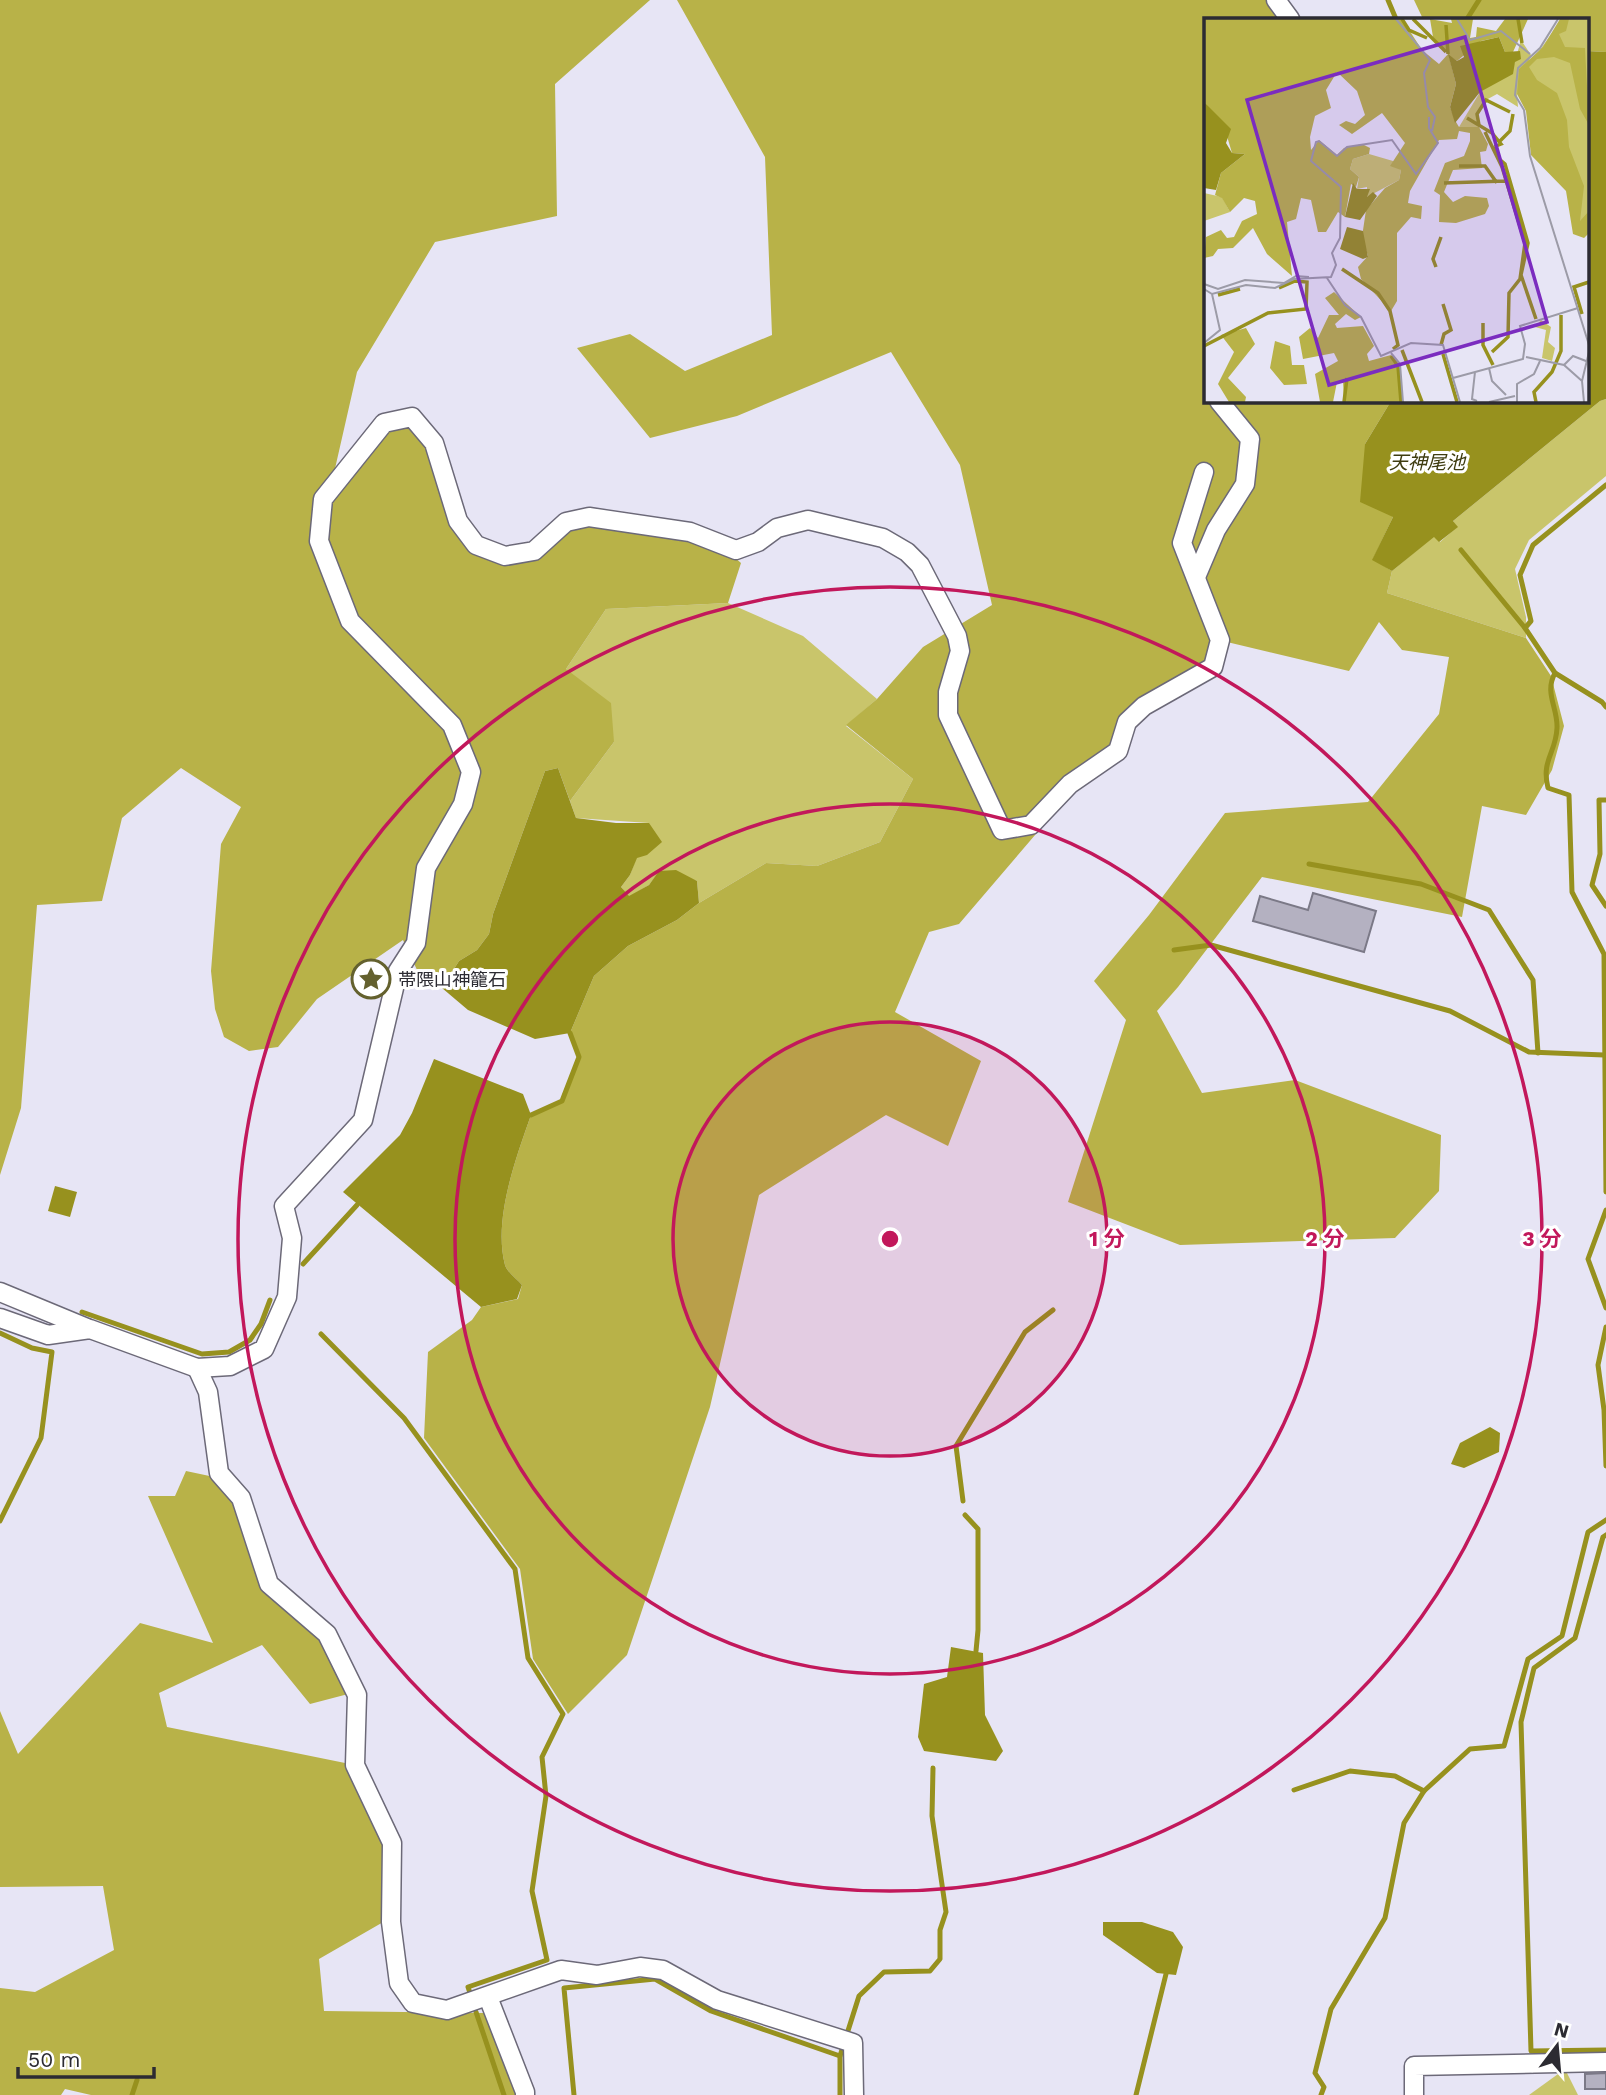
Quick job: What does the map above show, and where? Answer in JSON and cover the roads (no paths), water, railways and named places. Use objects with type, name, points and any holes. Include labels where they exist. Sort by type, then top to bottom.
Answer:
[{"type":"street","points":[[1276,0],[1289,18]]},
{"type":"street","points":[[1196,577],[1216,530],[1245,484],[1250,439],[1220,402]]},
{"type":"street","points":[[0,1292],[90,1329],[197,1368],[230,1366],[264,1349],[287,1297],[292,1238],[284,1206],[363,1120],[398,971],[416,943],[426,868],[463,804],[471,772],[452,725],[350,621],[319,541],[323,499],[384,423],[412,416],[435,443],[458,521],[476,545],[505,556],[534,551],[566,522],[589,517],[690,532],[736,550],[758,542],[777,528],[808,520],[883,538],[907,552],[920,565],[957,636],[960,651],[948,692],[948,715],[1002,830],[1031,825],[1070,784],[1118,751],[1127,722],[1144,706],[1213,667],[1220,640],[1182,543],[1204,472]]},
{"type":"street","points":[[0,1318],[48,1335],[90,1329]]},
{"type":"street","points":[[197,1368],[208,1392],[219,1473],[241,1498],[269,1584],[327,1634],[356,1695],[355,1765],[392,1843],[391,1922],[399,1983],[413,2003],[447,2010],[561,1970],[597,1975],[640,1967],[663,1970],[717,2000],[846,2041],[854,2095]]},
{"type":"street","points":[[488,1997],[524,2095]]},
{"type":"street","points":[[1414,2095],[1414,2066],[1606,2062]]},
{"type":"water","name":"天神尾池","points":[[1588,51],[1606,52],[1606,399],[1600,401],[1453,521],[1458,527],[1439,542],[1434,537],[1392,571],[1372,560],[1393,517],[1360,502],[1365,444],[1390,402],[1588,402]]},
{"type":"water","points":[[558,768],[576,818],[616,823],[649,823],[662,842],[647,855],[637,858],[621,887],[629,896],[649,885],[659,871],[676,870],[697,881],[699,903],[677,920],[628,946],[594,976],[570,1033],[535,1039],[468,1010],[442,988],[459,961],[477,950],[489,934],[493,914],[545,771]]},
{"type":"water","points":[[434,1059],[523,1094],[531,1115],[508,1189],[502,1228],[505,1265],[522,1285],[517,1299],[481,1307],[343,1192],[400,1135]]},
{"type":"water","points":[[55,1186],[77,1192],[70,1217],[48,1211]]},
{"type":"water","points":[[1490,1427],[1500,1433],[1499,1452],[1464,1468],[1451,1464],[1460,1443]]},
{"type":"water","points":[[951,1647],[983,1653],[985,1715],[1003,1751],[996,1761],[924,1751],[918,1737],[924,1684],[947,1677]]},
{"type":"water","points":[[1103,1922],[1142,1922],[1173,1932],[1183,1947],[1176,1975],[1157,1973],[1103,1935]]},
{"type":"waterway","points":[[1388,0],[1396,18]]},
{"type":"waterway","points":[[1468,18],[1479,0]]},
{"type":"waterway","points":[[1525,628],[1531,621],[1520,575],[1533,545],[1606,485]]},
{"type":"waterway","points":[[1461,550],[1525,628],[1555,673],[1606,707]]},
{"type":"waterway","points":[[1555,673],[1551,694],[1557,728],[1546,778],[1548,788],[1569,795],[1572,892],[1604,954],[1606,1192]]},
{"type":"waterway","points":[[1606,800],[1599,800],[1600,854],[1592,885],[1606,906]]},
{"type":"waterway","points":[[1309,864],[1421,884],[1489,910],[1533,980],[1538,1053]]},
{"type":"waterway","points":[[1174,950],[1211,945],[1450,1011],[1529,1052],[1604,1055]]},
{"type":"waterway","points":[[531,1115],[562,1101],[579,1057],[570,1033]]},
{"type":"waterway","points":[[303,1264],[357,1205]]},
{"type":"waterway","points":[[1606,1210],[1588,1259],[1606,1308]]},
{"type":"waterway","points":[[82,1312],[202,1354],[229,1352],[250,1340],[261,1324],[270,1300]]},
{"type":"waterway","points":[[963,1501],[956,1446],[1025,1332],[1053,1310]]},
{"type":"waterway","points":[[1606,1327],[1598,1365],[1604,1410],[1606,1466]]},
{"type":"waterway","points":[[0,1333],[32,1348],[52,1352],[41,1438],[0,1521]]},
{"type":"waterway","points":[[321,1334],[404,1418],[515,1569],[528,1658],[563,1714],[542,1757],[546,1796],[532,1891],[547,1960],[468,1987],[471,1996]]},
{"type":"waterway","points":[[965,1515],[978,1529],[976,1651]]},
{"type":"waterway","points":[[1321,2095],[1324,2087],[1315,2073],[1331,2009],[1385,1918],[1404,1823],[1424,1791],[1470,1749],[1504,1746],[1528,1659],[1562,1636],[1588,1532],[1606,1520]]},
{"type":"waterway","points":[[1606,1535],[1603,1537],[1575,1638],[1534,1668],[1521,1722],[1531,2051],[1606,2050]]},
{"type":"waterway","points":[[840,2095],[840,2056],[859,1996],[884,1972],[930,1971],[940,1959],[940,1930],[946,1912],[932,1816],[933,1768]]},
{"type":"waterway","points":[[1294,1790],[1350,1771],[1395,1776],[1424,1791]]},
{"type":"waterway","points":[[1136,2095],[1166,1974]]},
{"type":"waterway","points":[[574,2095],[564,1988],[655,1979],[711,2011],[840,2056]]},
{"type":"waterway","points":[[476,2012],[504,2095]]},
{"type":"waterway","points":[[132,2095],[137,2080]]},
{"type":"place","name":"帯隈山神籠石","points":[[371,979]]}]
